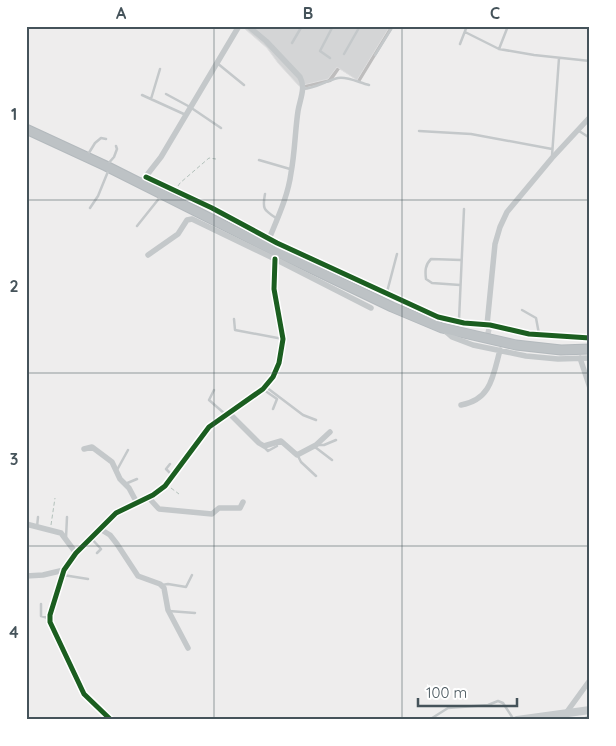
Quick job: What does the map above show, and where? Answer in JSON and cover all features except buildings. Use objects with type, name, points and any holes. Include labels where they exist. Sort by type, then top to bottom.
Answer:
[{"type":"highway","points":[[26,129],[143,181],[162,195],[274,252],[392,307],[516,345],[561,350],[590,349]]},
{"type":"main road","points":[[516,720],[564,716],[590,710]]},
{"type":"street","points":[[111,720],[84,694],[53,632],[50,618],[63,572],[76,553],[116,513],[148,498],[166,484],[209,427],[264,388],[276,370],[282,348],[274,289],[274,252],[269,239],[176,191],[143,181],[161,156],[239,26]]},
{"type":"street","points":[[248,26],[266,41],[300,77],[303,83],[292,170],[286,196],[269,239]]},
{"type":"street","points":[[489,326],[495,244],[507,212],[552,158],[590,117]]},
{"type":"street","points":[[148,255],[178,234],[190,218],[387,294],[438,317],[451,325],[489,326],[539,335],[590,338]]},
{"type":"street","points":[[274,252],[371,308]]},
{"type":"street","points":[[451,325],[452,337],[500,350],[526,356],[558,359],[590,358]]},
{"type":"street","points":[[460,405],[474,402],[483,394],[491,382],[500,350]]},
{"type":"street","points":[[580,358],[590,388]]},
{"type":"street","points":[[228,414],[264,446],[281,441],[297,455],[315,445],[330,432]]},
{"type":"street","points":[[84,449],[95,448],[112,462],[120,479],[131,491],[137,503]]},
{"type":"street","points":[[148,498],[159,509],[209,514],[219,508],[240,508],[243,502]]},
{"type":"street","points":[[26,524],[60,533],[76,553]]},
{"type":"street","points":[[100,529],[117,544],[138,576],[162,585],[168,610],[188,648]]},
{"type":"street","points":[[26,576],[63,572]]},
{"type":"street","points":[[564,716],[590,680]]},
{"type":"lane","points":[[292,43],[302,26]]},
{"type":"lane","points":[[330,58],[320,51],[333,26]]},
{"type":"lane","points":[[344,54],[360,26]]},
{"type":"lane","points":[[375,55],[394,26]]},
{"type":"lane","points":[[460,44],[467,26]]},
{"type":"lane","points":[[499,49],[508,26]]},
{"type":"lane","points":[[465,32],[499,49],[534,56],[590,61]]},
{"type":"lane","points":[[552,158],[559,58]]},
{"type":"lane","points":[[216,62],[244,85]]},
{"type":"lane","points":[[151,99],[160,70]]},
{"type":"lane","points":[[303,89],[313,88],[339,78],[346,78],[369,85]]},
{"type":"lane","points":[[166,94],[190,107],[221,128]]},
{"type":"lane","points":[[142,95],[186,115]]},
{"type":"lane","points":[[419,131],[471,134],[552,149]]},
{"type":"lane","points":[[578,131],[590,138]]},
{"type":"lane","points":[[87,156],[95,143],[101,138],[106,138]]},
{"type":"lane","points":[[90,208],[98,196],[108,167],[117,149],[116,146]]},
{"type":"lane","points":[[259,160],[292,170]]},
{"type":"lane","points":[[265,194],[263,204],[265,210],[277,219]]},
{"type":"lane","points":[[137,226],[162,195]]},
{"type":"lane","points":[[451,325],[460,285],[464,209]]},
{"type":"lane","points":[[387,294],[397,254]]},
{"type":"lane","points":[[460,285],[432,283],[426,279],[425,273],[427,264],[431,259],[462,260]]},
{"type":"lane","points":[[522,310],[536,318],[539,335]]},
{"type":"lane","points":[[234,319],[235,330],[282,339]]},
{"type":"lane","points":[[264,388],[277,399],[273,409]]},
{"type":"lane","points":[[264,388],[303,415],[316,420]]},
{"type":"lane","points":[[214,390],[209,400],[228,414]]},
{"type":"lane","points":[[315,445],[324,445],[336,440]]},
{"type":"lane","points":[[315,445],[332,460]]},
{"type":"lane","points":[[264,446],[268,451],[277,446]]},
{"type":"lane","points":[[116,470],[128,450]]},
{"type":"lane","points":[[297,455],[300,462],[316,476]]},
{"type":"lane","points":[[170,464],[166,469],[172,476]]},
{"type":"lane","points":[[125,484],[138,479]]},
{"type":"lane","points":[[37,527],[38,517]]},
{"type":"lane","points":[[66,539],[67,518]]},
{"type":"lane","points":[[91,538],[101,548],[98,553]]},
{"type":"lane","points":[[63,572],[88,579]]},
{"type":"lane","points":[[162,585],[186,587],[192,575]]},
{"type":"lane","points":[[41,604],[41,616],[50,618]]},
{"type":"lane","points":[[168,610],[195,613]]},
{"type":"lane","points":[[429,720],[448,708],[488,705],[498,701],[503,704],[516,720]]},
{"type":"lane","points":[[338,719],[342,720]]},
{"type":"path","points":[[176,191],[180,183],[201,163],[209,158],[216,159]]},
{"type":"path","points":[[166,484],[179,494]]},
{"type":"path","points":[[51,531],[55,498]]},
{"type":"tunnel","points":[[486,342],[489,329]]},
{"type":"cycle path","points":[[146,177],[212,208],[277,243],[438,317],[464,323],[490,325],[529,334],[590,338]]},
{"type":"cycle path","points":[[111,720],[84,694],[50,622],[50,615],[64,570],[76,553],[116,513],[153,495],[165,486],[209,427],[263,389],[273,377],[279,363],[283,339],[274,289],[275,259]]}]
